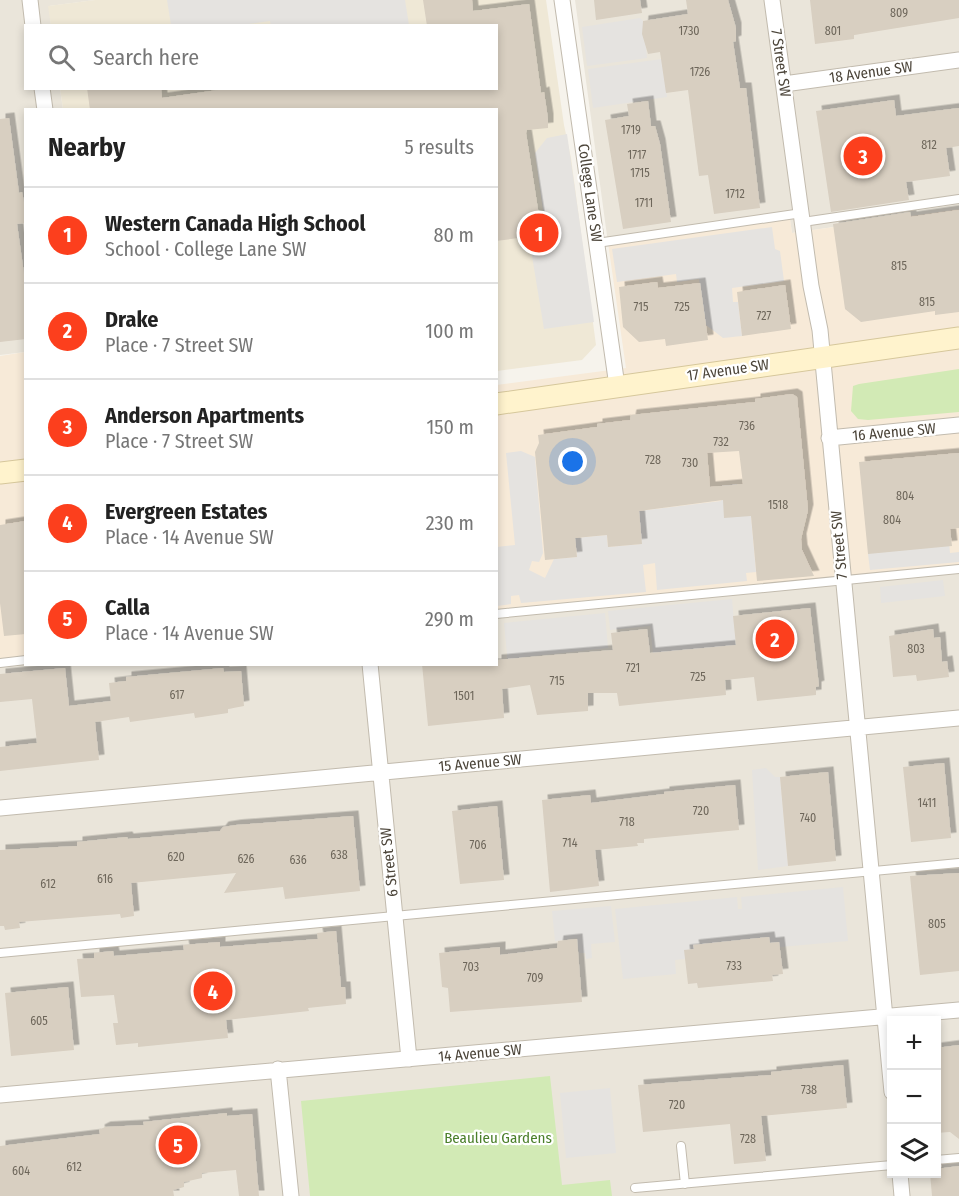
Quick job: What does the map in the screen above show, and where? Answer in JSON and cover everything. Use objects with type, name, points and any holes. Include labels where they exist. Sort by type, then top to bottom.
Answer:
[{"type":"main road","name":"17 Avenue SW","points":[[498,404],[959,338]]},
{"type":"main road","points":[[0,473],[24,470]]},
{"type":"street","points":[[30,0],[33,24]]},
{"type":"street","name":"College Lane SW","points":[[562,0],[617,386]]},
{"type":"street","name":"7 Street SW","points":[[772,0],[811,286],[820,330],[889,1070]]},
{"type":"street","name":"18 Avenue SW","points":[[784,84],[959,60]]},
{"type":"street","points":[[42,90],[45,108]]},
{"type":"street","name":"16 Avenue SW","points":[[829,438],[959,425]]},
{"type":"street","name":"6 Street SW","points":[[370,666],[409,1059]]},
{"type":"street","name":"15 Avenue SW","points":[[0,808],[959,718]]},
{"type":"street","name":"14 Avenue SW","points":[[0,1095],[959,1010]]},
{"type":"street","points":[[278,1069],[291,1196]]},
{"type":"street","points":[[900,1178],[902,1196]]},
{"type":"lane","points":[[597,243],[959,199]]},
{"type":"lane","points":[[498,614],[959,569]]},
{"type":"lane","points":[[0,663],[24,660]]},
{"type":"lane","points":[[0,953],[395,918],[959,863]]},
{"type":"lane","points":[[681,1146],[685,1184]]},
{"type":"lane","points":[[941,1160],[959,1158]]},
{"type":"lane","points":[[635,1188],[887,1165]]},
{"type":"shaded area","points":[[0,0],[95,0],[49,6],[51,24],[24,24],[24,90],[60,90],[63,108],[24,108],[24,352],[0,355]]},
{"type":"shaded area","points":[[95,0],[546,0],[571,158],[596,345],[582,360],[498,371],[498,108],[63,108],[60,90],[498,90],[498,24],[51,24],[48,6]]},
{"type":"shaded area","points":[[167,0],[405,0],[409,24],[271,24],[270,21],[248,24],[171,24]]},
{"type":"shaded area","points":[[575,0],[959,0],[959,209],[792,233],[790,220],[608,243]]},
{"type":"shaded area","points":[[640,18],[643,21],[647,58],[587,66],[582,27]]},
{"type":"shaded area","points":[[662,59],[667,97],[593,108],[588,69]]},
{"type":"shaded area","points":[[567,134],[594,322],[544,329],[531,250],[548,247],[535,153],[547,138]]},
{"type":"shaded area","points":[[959,209],[959,568],[498,612],[498,385],[626,368],[608,243],[790,219],[792,233]]},
{"type":"shaded area","points":[[772,227],[775,249],[780,251],[784,281],[732,288],[733,302],[738,302],[742,336],[723,338],[706,325],[699,279],[677,282],[676,274],[617,282],[612,249]]},
{"type":"shaded area","points":[[24,352],[24,657],[0,660],[0,356]]},
{"type":"shaded area","points":[[521,451],[535,457],[543,553],[539,562],[532,561],[529,570],[545,578],[554,559],[577,557],[575,538],[607,535],[608,547],[641,544],[639,511],[721,501],[720,486],[737,484],[740,516],[751,515],[756,572],[746,573],[747,581],[657,590],[655,563],[643,565],[646,592],[521,603],[519,595],[511,596],[511,604],[498,606],[498,547],[515,545],[506,453]]},
{"type":"shaded area","points":[[948,529],[950,553],[959,552],[959,562],[870,570],[868,554]]},
{"type":"shaded area","points":[[959,568],[959,1196],[0,1196],[0,660],[24,657],[24,666],[498,666],[498,612]]},
{"type":"shaded area","points":[[943,580],[945,596],[881,603],[880,587]]},
{"type":"shaded area","points":[[732,599],[737,658],[653,653],[650,626],[610,630],[608,611]]},
{"type":"shaded area","points":[[605,613],[608,648],[523,657],[508,665],[504,623]]},
{"type":"shaded area","points":[[766,768],[775,777],[780,777],[788,866],[758,870],[752,770]]},
{"type":"shaded area","points":[[843,887],[848,941],[780,947],[779,942],[770,943],[769,937],[694,945],[694,949],[685,959],[675,960],[676,974],[623,979],[615,909],[737,897],[738,909],[742,909],[741,897]]},
{"type":"shaded area","points":[[611,906],[615,942],[591,944],[592,958],[586,959],[585,953],[579,953],[577,938],[555,941],[552,911]]},
{"type":"shaded area","points":[[610,1088],[616,1153],[566,1158],[560,1093]]},
{"type":"green space","points":[[959,369],[959,412],[868,420],[858,419],[851,411],[853,386]]},
{"type":"green space","name":"Beaulieu Gardens","points":[[550,1076],[562,1185],[610,1180],[612,1196],[310,1196],[301,1101]]},
{"type":"building","points":[[423,0],[472,0],[473,11],[529,4],[541,93],[544,92],[548,119],[548,128],[527,130],[526,133],[542,235],[498,241],[498,108],[90,108],[87,90],[161,90],[162,98],[218,90],[498,90],[498,24],[427,24]]},
{"type":"building","points":[[594,0],[640,0],[642,13],[596,20]]},
{"type":"building","points":[[686,0],[728,0],[736,28],[736,41],[733,42],[740,88],[746,88],[760,208],[714,214],[708,175],[699,176],[688,90],[666,93],[660,52],[648,54],[642,34],[643,21],[688,14]]},
{"type":"building","points":[[810,0],[959,0],[959,18],[854,35],[854,39],[815,44]]},
{"type":"building","points":[[894,100],[896,116],[959,108],[959,146],[946,148],[950,176],[906,182],[909,200],[831,212],[816,111]]},
{"type":"building","points":[[648,101],[651,126],[655,126],[660,144],[671,222],[623,229],[605,120],[629,116],[627,104]]},
{"type":"building","points":[[9,118],[19,193],[22,192],[24,202],[24,223],[17,224],[24,274],[24,339],[0,342],[0,119]]},
{"type":"building","points":[[959,210],[959,312],[935,315],[935,311],[861,322],[845,309],[833,224],[910,212],[911,217]]},
{"type":"building","points":[[657,282],[658,288],[700,283],[708,340],[666,346],[665,339],[639,342],[623,327],[619,287]]},
{"type":"building","points":[[785,285],[791,329],[742,336],[737,292]]},
{"type":"building","points":[[792,394],[797,397],[808,510],[801,539],[802,550],[814,576],[757,581],[751,516],[724,518],[723,500],[639,511],[642,544],[608,547],[607,535],[575,538],[577,557],[545,560],[535,452],[539,443],[538,435],[630,420],[631,415],[755,402],[755,399]],"holes":[[[739,451],[743,484],[710,487],[707,453]]]},
{"type":"building","points":[[959,453],[959,528],[950,529],[952,546],[868,554],[859,462]]},
{"type":"building","points":[[24,521],[24,634],[4,636],[0,603],[0,525]]},
{"type":"building","points":[[810,608],[819,686],[816,687],[816,695],[757,701],[754,677],[725,680],[726,695],[619,706],[617,693],[588,693],[588,711],[537,715],[530,685],[502,689],[504,718],[428,726],[422,666],[498,666],[498,660],[613,650],[611,633],[647,629],[650,653],[736,645],[733,616]]},
{"type":"building","points":[[933,629],[934,638],[940,637],[942,662],[947,661],[949,677],[917,681],[916,675],[893,677],[889,636]]},
{"type":"building","points":[[65,668],[69,706],[111,701],[109,683],[126,681],[126,677],[223,668],[224,672],[241,671],[244,706],[228,709],[228,713],[195,718],[194,713],[130,722],[129,717],[95,722],[99,760],[0,771],[0,747],[37,743],[32,699],[0,702],[0,674]]},
{"type":"building","points":[[944,763],[951,838],[911,842],[903,767]]},
{"type":"building","points":[[828,772],[836,861],[788,866],[780,777]]},
{"type":"building","points":[[735,785],[739,830],[644,839],[644,843],[637,843],[638,846],[595,850],[599,886],[550,892],[542,800],[590,795],[591,803],[664,794],[664,792]]},
{"type":"building","points":[[497,806],[504,880],[460,884],[452,811]]},
{"type":"building","points":[[353,816],[360,891],[285,899],[283,887],[224,893],[236,873],[131,883],[134,916],[121,918],[120,914],[19,922],[20,928],[5,930],[4,926],[0,926],[0,850],[77,846],[77,842],[220,831],[223,827],[236,825]]},
{"type":"building","points":[[959,873],[959,971],[920,975],[910,876]]},
{"type":"building","points":[[336,931],[341,987],[345,987],[346,1004],[308,1008],[309,1011],[226,1020],[228,1038],[138,1047],[138,1043],[116,1045],[113,1023],[118,1023],[114,995],[81,997],[77,959],[94,958],[94,953],[113,951],[114,956],[184,950],[183,945],[220,942],[220,947],[318,939],[317,933]]},
{"type":"building","points":[[769,937],[770,943],[779,942],[783,974],[772,975],[773,981],[698,988],[697,983],[688,984],[684,950],[694,949],[693,945]]},
{"type":"building","points":[[577,939],[582,1002],[450,1012],[448,988],[442,987],[439,953],[500,947],[500,955],[557,948],[558,941]]},
{"type":"building","points":[[68,987],[74,1050],[11,1056],[5,993]]},
{"type":"building","points":[[959,1045],[959,1139],[950,1132],[941,1133],[941,1047]]},
{"type":"building","points":[[843,1065],[847,1108],[761,1116],[766,1161],[734,1164],[730,1124],[643,1132],[638,1085],[771,1075],[771,1072]]},
{"type":"building","points":[[227,1113],[227,1116],[252,1114],[259,1196],[239,1196],[236,1170],[202,1173],[202,1178],[184,1182],[184,1187],[173,1190],[174,1196],[0,1196],[0,1146],[100,1134],[99,1130],[105,1127],[144,1125],[143,1122]]},
{"type":"building","points":[[959,1166],[959,1196],[932,1196],[930,1178],[941,1178],[941,1168]]},
{"type":"place","name":"Anderson Apartments","points":[[863,156]]},
{"type":"place","name":"Western Canada High School","points":[[539,233]]},
{"type":"place","name":"Drake","points":[[775,639]]},
{"type":"place","name":"Evergreen Estates","points":[[213,991]]},
{"type":"place","name":"Calla","points":[[178,1145]]}]
